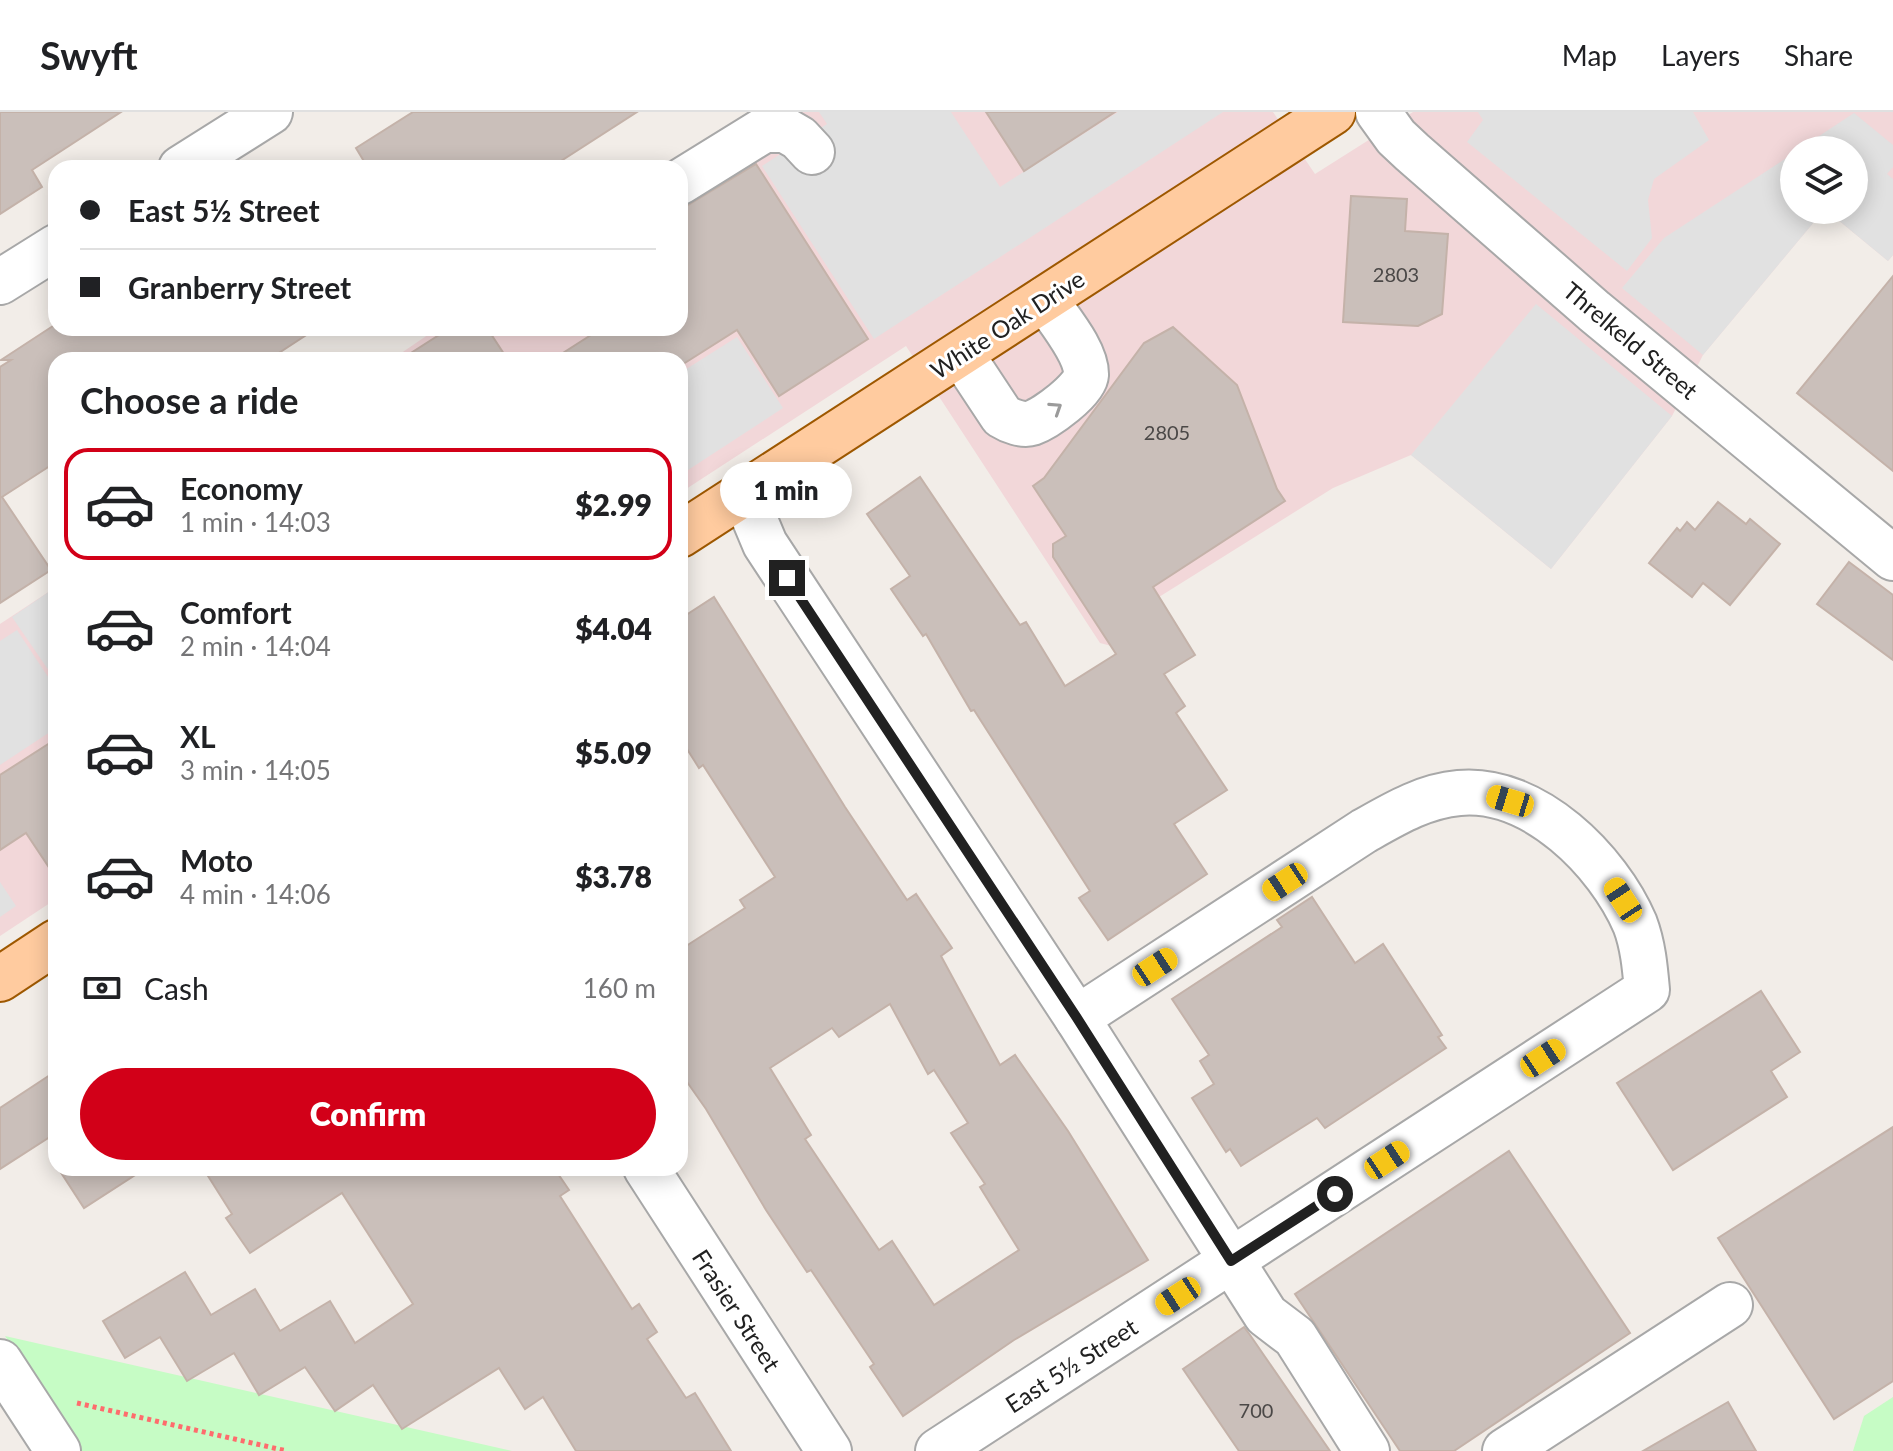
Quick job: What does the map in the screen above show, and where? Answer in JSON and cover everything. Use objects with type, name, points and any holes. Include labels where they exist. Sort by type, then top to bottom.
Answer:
[{"type":"main road","name":"White Oak Drive","points":[[688,530],[1333,112]]},
{"type":"main road","points":[[0,979],[48,947]]},
{"type":"street","points":[[194,160],[270,112]]},
{"type":"street","name":"Threlkeld Street","points":[[1378,112],[1396,137],[1412,152],[1594,311],[1893,558]]},
{"type":"street","points":[[688,177],[764,130],[785,130],[799,138],[812,152]]},
{"type":"street","points":[[0,282],[48,252]]},
{"type":"street","points":[[961,354],[1002,416],[1009,421],[1032,423],[1077,394],[1086,378],[1083,358],[1045,299]]},
{"type":"street","points":[[744,494],[765,544],[1077,1018],[1266,1315],[1295,1337],[1367,1451]]},
{"type":"street","name":"East 5½ Street","points":[[938,1451],[1647,990],[1636,927],[1623,900],[1588,853],[1540,814],[1487,794],[1461,793],[1410,805],[1364,831],[1077,1018]]},
{"type":"street","name":"Frasier Street","points":[[651,1176],[829,1451]]},
{"type":"street","points":[[1505,1451],[1730,1305]]},
{"type":"street","points":[[0,1362],[58,1451]]},
{"type":"path","points":[[65,1400],[287,1451]]},
{"type":"shaded area","points":[[770,112],[1273,112],[1315,174],[1413,112],[1893,112],[1893,255],[1888,261],[1843,224],[1868,224],[1868,136],[1780,136],[1780,224],[1812,224],[1703,355],[1672,416],[1551,569],[1411,455],[1333,488],[1159,597],[1119,648],[1100,643],[906,346],[688,488],[688,352],[403,352],[426,336],[688,336],[688,165]]},
{"type":"shaded area","points":[[819,112],[951,112],[1000,187],[1118,112],[1223,112],[874,339],[762,166],[827,124]]},
{"type":"shaded area","points":[[1478,112],[1693,112],[1709,140],[1654,179],[1648,200],[1652,238],[1627,271],[1467,142],[1483,120]]},
{"type":"shaded area","points":[[1854,113],[1893,145],[1893,167],[1887,174],[1893,179],[1893,255],[1888,261],[1843,224],[1868,224],[1868,136],[1819,136]]},
{"type":"shaded area","points":[[1780,162],[1780,224],[1812,224],[1703,355],[1622,288],[1664,238]]},
{"type":"shaded area","points":[[1536,304],[1672,416],[1551,569],[1411,455]]},
{"type":"shaded area","points":[[737,337],[783,408],[688,470],[688,368]]},
{"type":"shaded area","points":[[48,592],[48,904],[0,936],[0,624]]},
{"type":"shaded area","points":[[48,592],[48,669],[12,617]]},
{"type":"shaded area","points":[[17,630],[48,677],[48,733],[0,765],[0,641]]},
{"type":"shaded area","points":[[0,882],[16,906],[0,917]]},
{"type":"green space","points":[[5,1336],[512,1451],[82,1451]]},
{"type":"green space","points":[[1893,1397],[1893,1451],[1853,1451],[1864,1416]]},
{"type":"building","points":[[0,112],[121,112],[32,170],[42,187],[0,214]]},
{"type":"building","points":[[413,112],[637,112],[562,160],[363,160],[356,148]]},
{"type":"building","points":[[986,112],[1115,112],[1024,171]]},
{"type":"building","points":[[756,164],[868,339],[779,396],[737,330],[688,361],[688,352],[564,352],[590,336],[688,336],[688,205]]},
{"type":"building","points":[[1351,196],[1407,199],[1405,231],[1448,234],[1442,314],[1418,326],[1343,322]]},
{"type":"building","points":[[1893,276],[1893,471],[1797,393]]},
{"type":"building","points":[[1173,327],[1237,385],[1277,489],[1285,501],[1153,587],[1195,655],[1164,674],[1185,706],[1176,713],[1227,790],[1174,824],[1207,874],[1108,940],[1079,898],[1090,891],[974,710],[971,711],[926,634],[923,636],[891,589],[910,576],[867,514],[920,477],[1020,625],[1026,622],[1065,686],[1116,654],[1053,557],[1053,544],[1066,536],[1033,486],[1044,478],[1144,343]]},
{"type":"building","points":[[48,329],[48,336],[305,336],[280,352],[48,352],[48,467],[2,497],[48,566],[48,572],[0,603],[0,367],[11,360],[1,360]]},
{"type":"building","points":[[438,336],[492,336],[503,352],[412,352]]},
{"type":"building","points":[[1718,502],[1746,524],[1750,519],[1780,544],[1730,605],[1703,583],[1692,597],[1649,563],[1677,528],[1680,531],[1687,522],[1695,530]]},
{"type":"building","points":[[1849,562],[1893,595],[1893,660],[1817,604]]},
{"type":"building","points":[[714,597],[907,900],[916,894],[952,948],[941,956],[1000,1065],[1015,1055],[1068,1131],[1148,1260],[1014,1340],[903,1416],[870,1367],[874,1364],[811,1270],[807,1272],[688,1083],[688,945],[745,908],[740,900],[775,877],[703,765],[699,768],[688,751],[688,614]],"holes":[[[890,1004],[928,1074],[934,1070],[968,1123],[951,1133],[985,1184],[980,1187],[1019,1250],[934,1305],[892,1241],[879,1250],[805,1139],[811,1135],[770,1068],[832,1028],[839,1037]]]},
{"type":"building","points":[[48,744],[48,866],[26,833],[0,850],[0,775]]},
{"type":"building","points":[[1312,897],[1355,963],[1383,944],[1442,1035],[1438,1037],[1446,1048],[1325,1128],[1317,1118],[1241,1166],[1230,1149],[1226,1152],[1192,1098],[1214,1084],[1200,1061],[1209,1055],[1172,999],[1282,927],[1277,920]]},
{"type":"building","points":[[1761,991],[1800,1052],[1771,1071],[1787,1097],[1673,1170],[1617,1083]]},
{"type":"building","points":[[48,1076],[48,1138],[0,1169],[0,1108]]},
{"type":"building","points":[[1893,1127],[1893,1381],[1834,1419],[1718,1238]]},
{"type":"building","points":[[1509,1151],[1630,1333],[1454,1451],[1400,1451],[1295,1294]]},
{"type":"building","points":[[63,1176],[134,1176],[84,1208]]},
{"type":"building","points":[[208,1176],[559,1176],[569,1190],[560,1196],[632,1309],[639,1304],[657,1332],[647,1339],[686,1398],[695,1393],[731,1451],[576,1451],[543,1397],[525,1409],[499,1368],[402,1429],[373,1385],[335,1411],[305,1367],[259,1395],[234,1353],[187,1381],[160,1337],[125,1358],[103,1321],[185,1272],[211,1315],[255,1289],[280,1331],[330,1301],[355,1343],[413,1304],[342,1193],[250,1253],[226,1218],[232,1214]]},
{"type":"building","points":[[1244,1327],[1330,1451],[1239,1451],[1183,1369]]},
{"type":"building","points":[[1728,1402],[1756,1451],[1643,1451]]},
{"type":"route","points":[[787,578],[1077,1018],[1231,1261],[1335,1194]]}]
